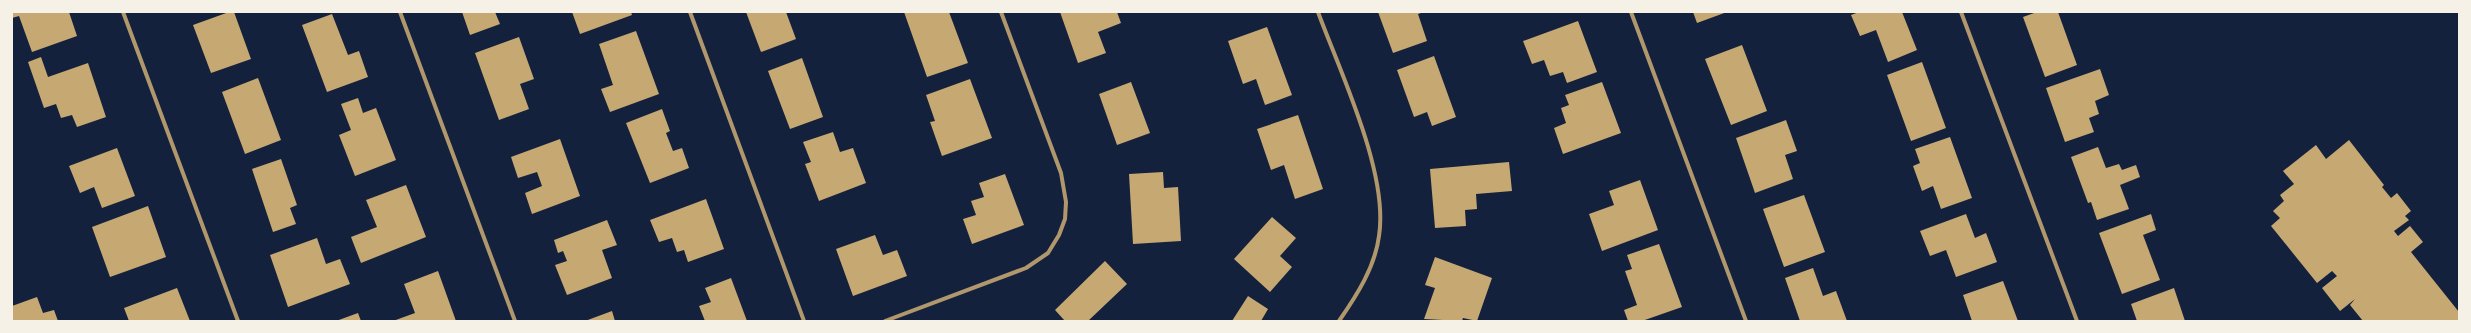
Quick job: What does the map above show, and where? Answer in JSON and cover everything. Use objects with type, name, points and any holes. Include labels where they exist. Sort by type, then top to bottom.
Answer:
[{"type":"street","points":[[123,12],[238,321]]},
{"type":"street","points":[[400,12],[515,321]]},
{"type":"street","points":[[690,12],[804,321]]},
{"type":"street","points":[[885,321],[1026,268],[1048,253],[1059,235],[1065,219],[1066,202],[1061,173],[1001,12]]},
{"type":"street","points":[[1318,12],[1366,140],[1375,176],[1379,204],[1380,226],[1376,249],[1359,290],[1339,321]]},
{"type":"street","points":[[1631,12],[1746,321]]},
{"type":"street","points":[[1961,12],[2077,321]]},
{"type":"building","points":[[12,12],[69,12],[77,36],[32,52],[19,16],[12,18]]},
{"type":"building","points":[[229,12],[234,12],[251,59],[211,73],[193,25]]},
{"type":"building","points":[[462,12],[495,12],[500,24],[470,35]]},
{"type":"building","points":[[572,12],[631,12],[632,15],[580,34]]},
{"type":"building","points":[[746,12],[786,12],[796,39],[761,52]]},
{"type":"building","points":[[904,12],[949,12],[968,63],[927,77]]},
{"type":"building","points":[[1060,12],[1117,12],[1121,23],[1098,32],[1106,53],[1078,63]]},
{"type":"building","points":[[1378,12],[1424,12],[1418,14],[1427,41],[1393,53]]},
{"type":"building","points":[[1693,12],[1727,12],[1697,23]]},
{"type":"building","points":[[1859,12],[1902,12],[1917,50],[1888,62],[1876,30],[1860,36],[1851,15]]},
{"type":"building","points":[[2037,12],[2058,12],[2077,65],[2045,77],[2023,17]]},
{"type":"building","points":[[332,14],[348,55],[359,51],[368,77],[327,92],[302,25]]},
{"type":"building","points":[[1578,21],[1597,72],[1567,83],[1563,72],[1550,76],[1544,60],[1532,64],[1523,41]]},
{"type":"building","points":[[1267,27],[1292,95],[1265,105],[1256,79],[1243,84],[1228,41]]},
{"type":"building","points":[[636,31],[659,94],[610,112],[601,89],[613,85],[599,44]]},
{"type":"building","points":[[519,37],[534,79],[520,84],[529,109],[499,120],[475,53]]},
{"type":"building","points":[[1742,45],[1767,111],[1731,125],[1705,59]]},
{"type":"building","points":[[1434,56],[1456,117],[1432,126],[1427,112],[1414,117],[1397,70]]},
{"type":"building","points":[[41,57],[48,77],[88,63],[106,117],[77,127],[72,115],[61,118],[56,104],[44,108],[28,62]]},
{"type":"building","points":[[802,58],[823,117],[790,129],[768,71]]},
{"type":"building","points":[[1922,62],[1946,128],[1911,141],[1887,75]]},
{"type":"building","points":[[2100,69],[2109,95],[2095,101],[2099,114],[2089,118],[2094,132],[2065,142],[2046,88]]},
{"type":"building","points":[[258,78],[281,140],[245,154],[222,92]]},
{"type":"building","points":[[970,79],[992,138],[942,156],[930,122],[935,121],[926,95]]},
{"type":"building","points":[[1131,82],[1150,133],[1117,145],[1099,94]]},
{"type":"building","points":[[1602,82],[1621,133],[1563,154],[1554,128],[1566,123],[1561,108],[1569,105],[1565,95]]},
{"type":"building","points":[[358,98],[363,113],[376,108],[396,160],[355,176],[339,135],[351,130],[341,104]]},
{"type":"building","points":[[662,109],[670,131],[666,133],[673,151],[682,148],[689,168],[650,183],[626,123]]},
{"type":"building","points":[[1298,115],[1323,189],[1295,199],[1284,165],[1271,170],[1257,129]]},
{"type":"building","points":[[1786,120],[1797,151],[1785,155],[1793,179],[1755,193],[1736,138]]},
{"type":"building","points":[[833,132],[840,152],[853,148],[866,183],[819,201],[805,164],[811,162],[803,142]]},
{"type":"building","points":[[1950,137],[1972,198],[1941,209],[1933,186],[1922,191],[1913,166],[1920,163],[1915,149]]},
{"type":"building","points":[[560,139],[580,196],[532,214],[525,193],[542,186],[537,172],[518,178],[511,157]]},
{"type":"building","points":[[2349,140],[2384,185],[2382,187],[2391,198],[2397,193],[2411,211],[2405,216],[2409,220],[2394,231],[2398,236],[2410,226],[2423,242],[2411,252],[2459,312],[2459,321],[2363,321],[2350,305],[2355,299],[2340,311],[2322,288],[2337,276],[2332,271],[2317,283],[2271,226],[2280,218],[2273,211],[2284,201],[2280,195],[2294,184],[2283,171],[2316,145],[2326,159]]},
{"type":"building","points":[[2098,147],[2106,168],[2119,164],[2122,170],[2136,165],[2140,177],[2120,185],[2129,209],[2097,220],[2091,202],[2088,203],[2071,157]]},
{"type":"building","points":[[117,148],[135,196],[102,208],[94,187],[80,193],[69,166]]},
{"type":"building","points":[[281,159],[297,205],[290,208],[296,224],[273,232],[252,169]]},
{"type":"building","points":[[1509,162],[1512,191],[1476,194],[1477,209],[1465,210],[1466,226],[1435,228],[1430,169]]},
{"type":"building","points":[[1163,172],[1164,188],[1178,187],[1181,241],[1133,244],[1129,174]]},
{"type":"building","points":[[1005,174],[1024,225],[972,244],[963,219],[976,215],[971,201],[984,197],[979,183]]},
{"type":"building","points":[[1640,180],[1658,230],[1602,251],[1589,214],[1614,205],[1609,191]]},
{"type":"building","points":[[406,185],[426,237],[361,263],[351,237],[377,227],[366,200]]},
{"type":"building","points":[[1804,195],[1825,252],[1784,267],[1763,209]]},
{"type":"building","points":[[706,199],[724,249],[688,262],[684,250],[677,252],[672,238],[659,242],[650,220]]},
{"type":"building","points":[[148,206],[166,257],[110,277],[92,227]]},
{"type":"building","points":[[1966,214],[1975,238],[1986,233],[1997,262],[1956,277],[1946,250],[1930,256],[1920,231]]},
{"type":"building","points":[[2151,214],[2156,230],[2143,235],[2160,280],[2122,294],[2099,233]]},
{"type":"building","points":[[1272,217],[1296,238],[1280,256],[1292,267],[1270,292],[1234,259]]},
{"type":"building","points":[[607,220],[617,245],[602,250],[612,278],[567,295],[555,265],[567,261],[563,251],[558,253],[554,240]]},
{"type":"building","points":[[875,235],[883,255],[897,250],[907,276],[853,296],[836,249]]},
{"type":"building","points":[[317,238],[326,264],[340,259],[350,284],[288,307],[270,255]]},
{"type":"building","points":[[1659,244],[1682,307],[1642,321],[1628,321],[1624,310],[1637,305],[1625,271],[1632,269],[1627,255]]},
{"type":"building","points":[[1435,257],[1492,278],[1477,321],[1463,318],[1462,321],[1424,319],[1435,288],[1425,285]]},
{"type":"building","points":[[1105,261],[1127,284],[1088,321],[1065,321],[1055,310]]},
{"type":"building","points":[[1813,268],[1823,296],[1836,291],[1847,321],[1800,321],[1785,278]]},
{"type":"building","points":[[438,271],[456,321],[393,321],[415,313],[404,284]]},
{"type":"building","points":[[731,278],[747,321],[705,321],[699,306],[711,302],[705,288]]},
{"type":"building","points":[[2003,281],[2018,321],[1972,321],[1963,295]]},
{"type":"building","points":[[177,288],[190,321],[129,321],[124,308]]},
{"type":"building","points":[[2174,288],[2185,321],[2137,321],[2131,304]]},
{"type":"building","points":[[1248,296],[1268,309],[1261,321],[1232,321]]},
{"type":"building","points":[[37,297],[43,313],[54,310],[58,321],[12,321],[12,306]]},
{"type":"building","points":[[612,311],[615,321],[585,321]]},
{"type":"building","points":[[358,313],[361,321],[336,321]]}]
